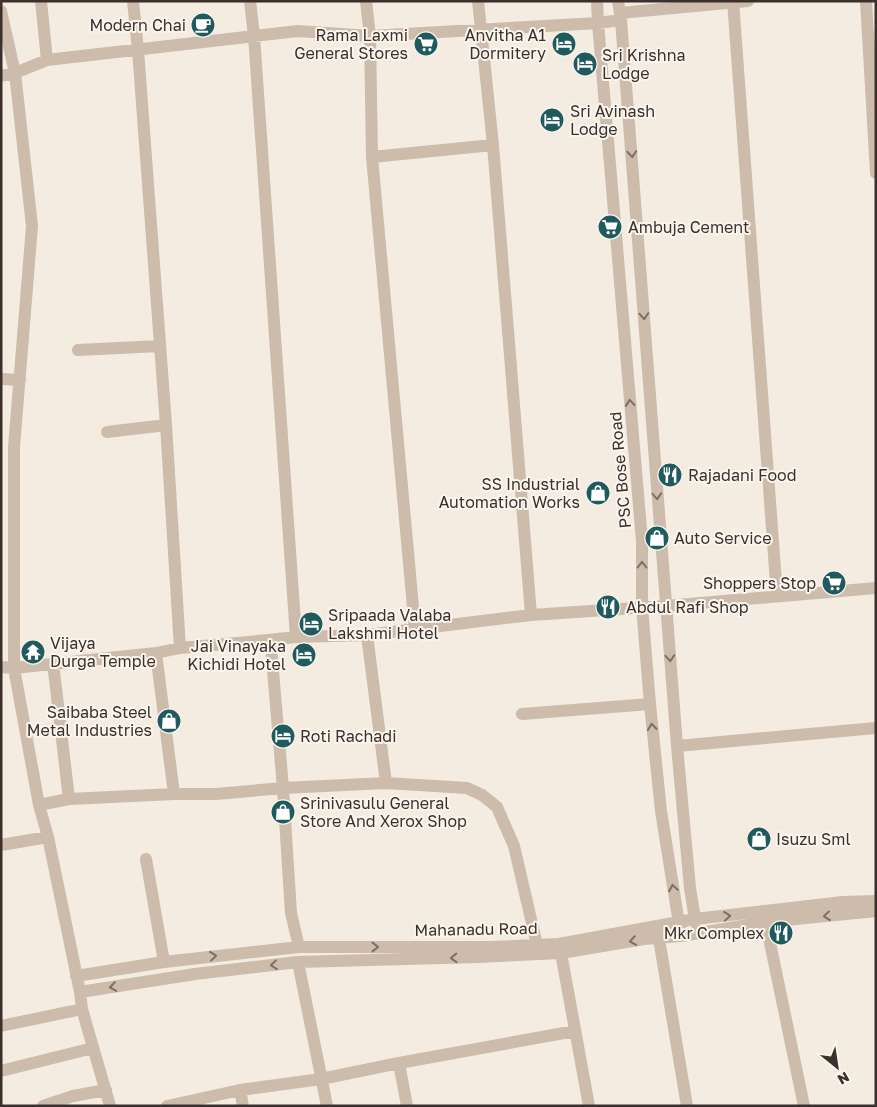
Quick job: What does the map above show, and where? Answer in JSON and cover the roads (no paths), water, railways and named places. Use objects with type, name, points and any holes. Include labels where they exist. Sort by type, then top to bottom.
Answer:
[{"type":"street","points":[[41,1],[47,60]]},
{"type":"street","points":[[133,1],[166,426],[180,648]]},
{"type":"street","points":[[250,1],[296,637]]},
{"type":"street","points":[[366,1],[370,36],[372,158],[415,629]]},
{"type":"street","points":[[478,1],[493,144],[531,615]]},
{"type":"street","name":"PSC Bose Road","points":[[597,1],[642,541],[642,608],[650,704],[661,811],[680,929]]},
{"type":"street","points":[[1,76],[15,73],[47,60],[298,31],[370,36],[598,23],[620,12],[748,1]]},
{"type":"street","points":[[866,1],[876,173]]},
{"type":"street","points":[[733,2],[777,596]]},
{"type":"street","points":[[1,11],[15,73],[32,226],[14,447],[8,667],[43,804],[82,1009],[110,1106]]},
{"type":"street","points":[[620,12],[677,746],[690,888],[700,933]]},
{"type":"street","points":[[372,158],[493,144]]},
{"type":"street","points":[[78,350],[160,346]]},
{"type":"street","points":[[1,379],[20,380]]},
{"type":"street","points":[[107,432],[166,426]]},
{"type":"street","points":[[8,667],[296,637],[367,635],[531,615],[642,608],[876,588]]},
{"type":"street","points":[[367,635],[386,783]]},
{"type":"street","points":[[269,640],[283,788],[291,914],[299,947]]},
{"type":"street","points":[[156,653],[174,794]]},
{"type":"street","points":[[53,663],[66,799]]},
{"type":"street","points":[[522,714],[650,704]]},
{"type":"street","points":[[677,746],[876,728]]},
{"type":"street","points":[[43,804],[66,799],[174,794],[226,794],[283,788],[386,783],[467,788],[482,795],[497,806],[514,846],[537,950]]},
{"type":"street","points":[[1,845],[48,837]]},
{"type":"street","points":[[146,859],[164,962]]},
{"type":"street","name":"Mahanadu Road","points":[[80,992],[196,974],[298,962],[537,950],[559,944],[680,929],[700,933],[765,917],[843,902],[876,901]]},
{"type":"street","name":"Mahanadu Road","points":[[76,976],[164,962],[299,947],[491,947],[561,953],[644,939],[659,939],[696,919],[876,911]]},
{"type":"street","points":[[765,917],[804,1106]]},
{"type":"street","points":[[659,939],[687,1106]]},
{"type":"street","points":[[561,953],[589,1106]]},
{"type":"street","points":[[298,962],[327,1106]]},
{"type":"street","points":[[1,1026],[82,1009]]},
{"type":"street","points":[[167,1106],[240,1090],[322,1079],[575,1031]]},
{"type":"street","points":[[1,1071],[85,1050],[94,1050]]},
{"type":"street","points":[[399,1063],[407,1106]]},
{"type":"street","points":[[43,1106],[73,1096],[106,1090]]},
{"type":"street","points":[[240,1090],[243,1106]]},
{"type":"place","name":"Modern Chai","points":[[203,25]]},
{"type":"place","name":"Rama Laxmi General Stores","points":[[426,44]]},
{"type":"place","name":"Anvitha A1 Dormitery","points":[[564,44]]},
{"type":"place","name":"Sri Krishna Lodge","points":[[585,64]]},
{"type":"place","name":"Sri Avinash Lodge","points":[[552,120]]},
{"type":"place","name":"Ambuja Cement","points":[[610,227]]},
{"type":"place","name":"Rajadani Food","points":[[670,475]]},
{"type":"place","name":"SS Industrial Automation Works","points":[[598,493]]},
{"type":"place","name":"Auto Service","points":[[657,538]]},
{"type":"place","name":"Shoppers Stop","points":[[834,583]]},
{"type":"place","name":"Abdul Rafi Shop","points":[[608,607]]},
{"type":"place","name":"Sripaada Valaba Lakshmi Hotel","points":[[311,624]]},
{"type":"place","name":"Vijaya Durga Temple","points":[[33,652]]},
{"type":"place","name":"Jai Vinayaka Kichidi Hotel","points":[[304,655]]},
{"type":"place","name":"Saibaba Steel Metal Industries","points":[[169,721]]},
{"type":"place","name":"Roti Rachadi","points":[[283,736]]},
{"type":"place","name":"Srinivasulu General Store And Xerox Shop","points":[[283,812]]},
{"type":"place","name":"Isuzu Sml","points":[[759,839]]},
{"type":"place","name":"Mkr Complex","points":[[781,933]]}]
